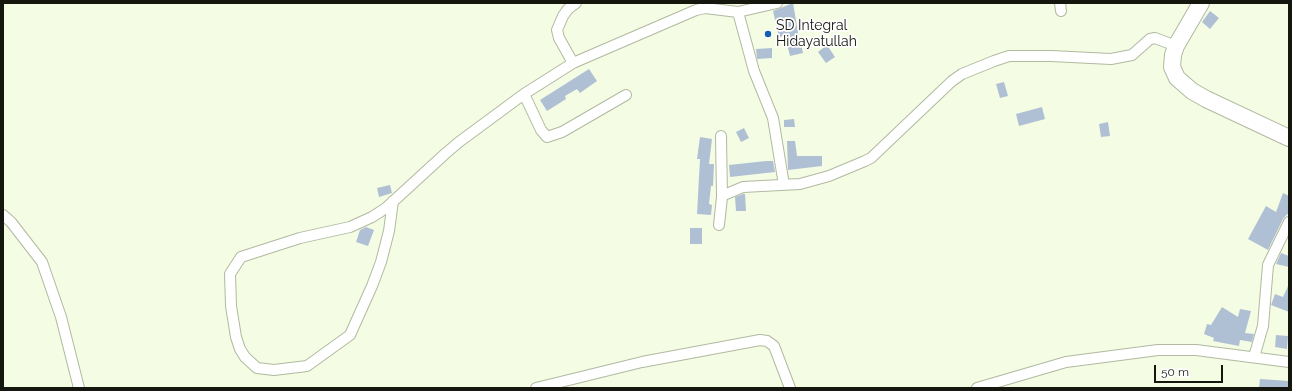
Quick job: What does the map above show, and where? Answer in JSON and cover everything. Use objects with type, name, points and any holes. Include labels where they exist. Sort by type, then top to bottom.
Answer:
[{"type":"highway","points":[[1201,3],[1176,46],[1172,67],[1177,78],[1184,85],[1206,99],[1289,138]]},
{"type":"street","points":[[573,63],[557,30],[563,16],[568,9],[576,3]]},
{"type":"street","points":[[393,201],[389,231],[381,262],[372,286],[350,334],[307,366],[274,370],[257,368],[245,357],[236,337],[231,306],[230,274],[240,257],[300,238],[350,227],[372,217],[393,201],[458,142],[524,94],[573,63],[696,10],[705,8],[738,12],[777,3]]},
{"type":"street","points":[[738,12],[754,71],[773,118],[784,185]]},
{"type":"street","points":[[722,197],[743,187],[800,184],[829,176],[871,158],[952,81],[962,74],[1009,56],[1051,56],[1111,59],[1132,55],[1150,39],[1155,38],[1176,46]]},
{"type":"street","points":[[524,94],[547,137],[562,132],[626,95]]},
{"type":"street","points":[[719,225],[722,197],[721,136]]},
{"type":"street","points":[[3,215],[11,222],[42,262],[63,323],[79,388]]},
{"type":"street","points":[[1254,357],[1263,326],[1268,265],[1289,222]]},
{"type":"street","points":[[536,388],[642,362],[760,340],[767,341],[774,346],[790,388]]},
{"type":"street","points":[[977,388],[1066,362],[1158,350],[1196,350],[1289,362]]},
{"type":"building","points":[[793,3],[803,53],[790,56],[785,36],[779,37],[773,11]]},
{"type":"building","points":[[1210,11],[1219,18],[1210,29],[1202,22]]},
{"type":"building","points":[[827,45],[835,57],[826,63],[818,52]]},
{"type":"building","points":[[772,48],[772,58],[757,59],[756,49]]},
{"type":"building","points":[[589,69],[597,81],[580,93],[577,89],[565,96],[566,99],[547,111],[540,100]]},
{"type":"building","points":[[1004,82],[1008,96],[1000,98],[996,84]]},
{"type":"building","points":[[1042,107],[1045,119],[1019,126],[1016,114]]},
{"type":"building","points":[[794,119],[795,127],[784,127],[784,120]]},
{"type":"building","points":[[1108,122],[1110,136],[1101,137],[1099,124]]},
{"type":"building","points":[[744,128],[749,138],[741,142],[736,132]]},
{"type":"building","points":[[700,137],[712,139],[709,164],[714,164],[713,186],[711,186],[709,204],[712,205],[711,215],[697,214],[700,159],[697,159]]},
{"type":"building","points":[[787,141],[795,141],[797,156],[822,156],[822,166],[788,170]]},
{"type":"building","points":[[773,161],[775,172],[730,177],[729,165]]},
{"type":"building","points":[[390,185],[392,193],[379,197],[377,188]]},
{"type":"building","points":[[1283,193],[1289,196],[1289,215],[1287,214],[1283,219],[1268,250],[1248,239],[1266,206],[1276,212]]},
{"type":"building","points":[[745,194],[746,211],[736,211],[735,197]]},
{"type":"building","points":[[366,227],[374,230],[368,246],[356,242],[360,230]]},
{"type":"building","points":[[690,228],[702,228],[702,244],[690,244]]},
{"type":"building","points":[[1281,253],[1289,256],[1289,267],[1276,264]]},
{"type":"building","points":[[1289,284],[1289,312],[1271,305],[1275,294],[1283,297]]},
{"type":"building","points":[[1222,307],[1238,317],[1240,309],[1251,311],[1245,333],[1254,334],[1252,342],[1240,340],[1239,346],[1213,341],[1214,338],[1204,334],[1207,324],[1211,325]]},
{"type":"building","points":[[1276,335],[1288,336],[1287,349],[1275,347]]},
{"type":"building","points":[[1260,379],[1289,381],[1289,388],[1259,388]]},
{"type":"place","name":"SD Integral Hidayatullah","points":[[768,34]]}]
